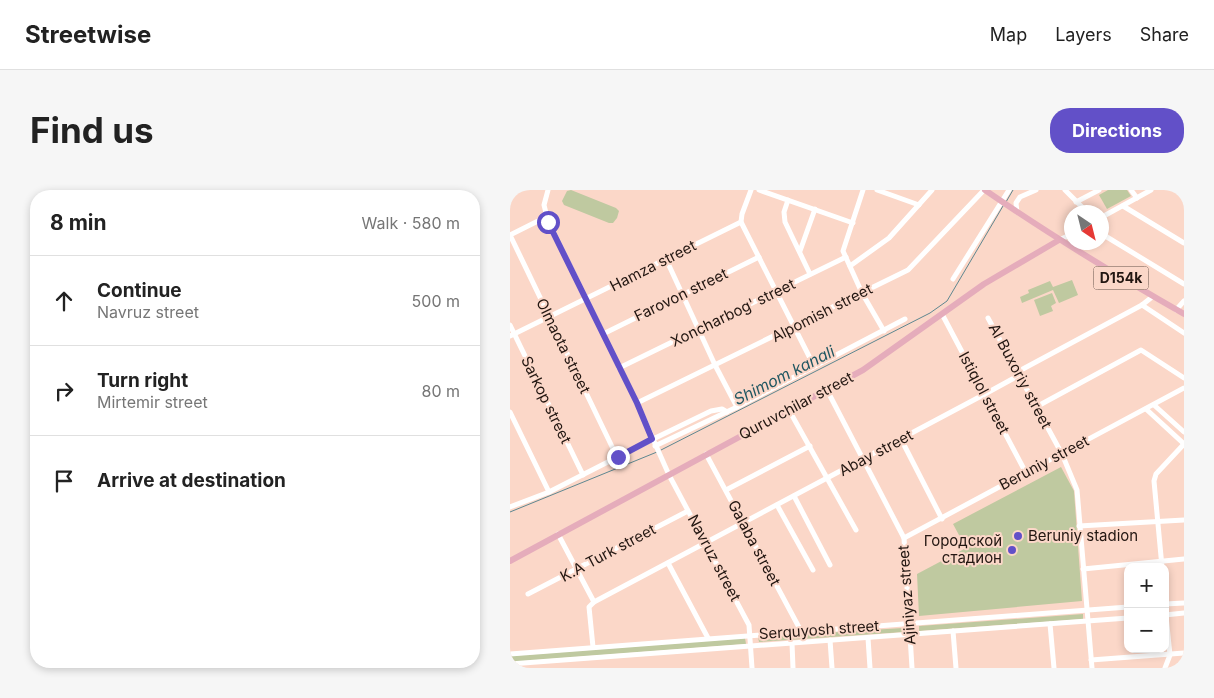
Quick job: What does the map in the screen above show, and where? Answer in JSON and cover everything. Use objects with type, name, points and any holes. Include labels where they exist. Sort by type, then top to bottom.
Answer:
[{"type":"main road","name":"D154k","points":[[985,190],[1059,240],[1152,297],[1184,314]]},
{"type":"main road","name":"Quruvchilar street","points":[[510,561],[863,370],[984,284],[1059,240]]},
{"type":"street","name":"Navruz street","points":[[548,190],[544,205],[546,217],[637,403],[669,475],[750,625],[752,668]]},
{"type":"street","points":[[751,190],[741,222],[814,366]]},
{"type":"street","points":[[759,190],[853,223]]},
{"type":"street","points":[[863,190],[843,251],[862,292],[884,330]]},
{"type":"street","points":[[878,190],[919,206]]},
{"type":"street","points":[[850,266],[889,238],[932,190]]},
{"type":"street","name":"Alpomish street","points":[[637,403],[908,270],[985,190]]},
{"type":"street","points":[[953,279],[1005,204],[1009,190]]},
{"type":"street","points":[[1017,212],[1016,202],[1020,197],[1036,190]]},
{"type":"street","points":[[1065,190],[1079,205]]},
{"type":"street","points":[[1076,202],[1099,190]]},
{"type":"street","points":[[1131,190],[1137,198]]},
{"type":"street","points":[[1109,213],[1151,190]]},
{"type":"street","points":[[788,200],[784,212],[785,222],[810,274]]},
{"type":"street","points":[[1123,206],[1184,243]]},
{"type":"street","points":[[800,251],[815,209]]},
{"type":"street","points":[[510,235],[546,217]]},
{"type":"street","name":"Hamza street","points":[[512,335],[741,222]]},
{"type":"street","name":"Olmaota street","points":[[510,235],[618,457]]},
{"type":"street","name":"Quruvchilar street","points":[[1059,240],[1064,238]]},
{"type":"street","points":[[1109,238],[1184,284]]},
{"type":"street","name":"Farovon street","points":[[603,334],[759,257]]},
{"type":"street","name":"Xoncharbog' street","points":[[619,368],[846,257]]},
{"type":"street","points":[[666,259],[715,365],[737,407]]},
{"type":"street","name":"Abay street","points":[[594,602],[985,394],[1016,377],[1017,372],[1142,305],[1152,297]]},
{"type":"street","points":[[1176,310],[1184,301]]},
{"type":"street","points":[[1142,305],[1184,333]]},
{"type":"street","name":"Istiqlol street","points":[[942,314],[1026,473]]},
{"type":"street","name":"Al Buxoriy street","points":[[988,318],[1062,454],[1076,490],[1092,668]]},
{"type":"street","points":[[657,449],[905,320]]},
{"type":"street","name":"Sarkop street","points":[[510,325],[512,335],[583,475]]},
{"type":"street","points":[[1036,407],[1140,350],[1184,378]]},
{"type":"street","name":"Beruniy street","points":[[904,538],[1184,388]]},
{"type":"street","name":"Ajiniyaz street","points":[[827,390],[904,538],[912,668]]},
{"type":"street","points":[[1154,405],[1184,432]]},
{"type":"street","points":[[511,505],[549,492],[652,439],[718,409],[727,412]]},
{"type":"street","points":[[1146,409],[1184,444],[1156,474],[1154,481],[1162,563]]},
{"type":"street","points":[[789,410],[856,530]]},
{"type":"street","points":[[510,412],[549,492]]},
{"type":"street","points":[[901,439],[942,519]]},
{"type":"street","points":[[726,490],[810,446]]},
{"type":"street","name":"Galaba street","points":[[706,454],[801,631]]},
{"type":"street","points":[[794,496],[830,565]]},
{"type":"street","points":[[777,506],[814,570]]},
{"type":"street","name":"K.A Turk street","points":[[528,594],[688,511]]},
{"type":"street","points":[[1079,526],[1184,520]]},
{"type":"street","points":[[558,534],[594,602],[590,607],[593,648]]},
{"type":"street","points":[[1166,563],[1184,559]]},
{"type":"street","points":[[668,563],[708,638]]},
{"type":"street","points":[[1083,569],[1124,566]]},
{"type":"street","points":[[1169,605],[1184,603]]},
{"type":"street","name":"Serquyosh street","points":[[510,654],[1124,607]]},
{"type":"street","points":[[1169,615],[1184,613]]},
{"type":"street","name":"Serquyosh street","points":[[510,664],[1124,618]]},
{"type":"street","points":[[1050,624],[1054,668]]},
{"type":"street","points":[[953,631],[956,668]]},
{"type":"street","points":[[868,638],[870,668]]},
{"type":"street","points":[[830,640],[832,668]]},
{"type":"street","points":[[792,643],[794,668]]},
{"type":"street","points":[[1165,668],[1170,654],[1169,644]]},
{"type":"street","points":[[1091,660],[1184,654]]},
{"type":"green space","points":[[571,190],[616,208],[619,211],[617,218],[613,223],[609,223],[564,205],[562,201],[567,191]]},
{"type":"green space","points":[[1108,190],[1127,190],[1131,196],[1109,208],[1109,205],[1105,205],[1099,195]]},
{"type":"green space","points":[[1072,280],[1078,295],[1059,303],[1053,290],[1022,303],[1020,297],[1029,293],[1028,290],[1050,281],[1053,287]]},
{"type":"green space","points":[[1052,293],[1056,303],[1051,306],[1053,311],[1040,316],[1034,300]]},
{"type":"green space","name":"Beruniy stadion","points":[[1061,467],[1074,491],[1082,601],[919,616],[917,574],[966,548],[953,524]]},
{"type":"green space","points":[[1083,614],[1083,619],[919,631],[919,626]]},
{"type":"green space","points":[[903,628],[904,632],[759,642],[758,637]]},
{"type":"green space","points":[[745,638],[746,644],[510,662],[510,656]]},
{"type":"waterway","name":"Shimom kanali","points":[[1006,202],[1013,190]]},
{"type":"waterway","name":"Shimom kanali","points":[[661,450],[930,313],[947,301],[1003,206]]},
{"type":"waterway","name":"Shimom kanali","points":[[510,512],[657,452]]},
{"type":"place","name":"Beruniy stadion","points":[[1018,536]]},
{"type":"place","name":"Городской стадион","points":[[1012,550]]},
{"type":"route","points":[[548,222],[637,403],[652,439],[618,457]]}]
